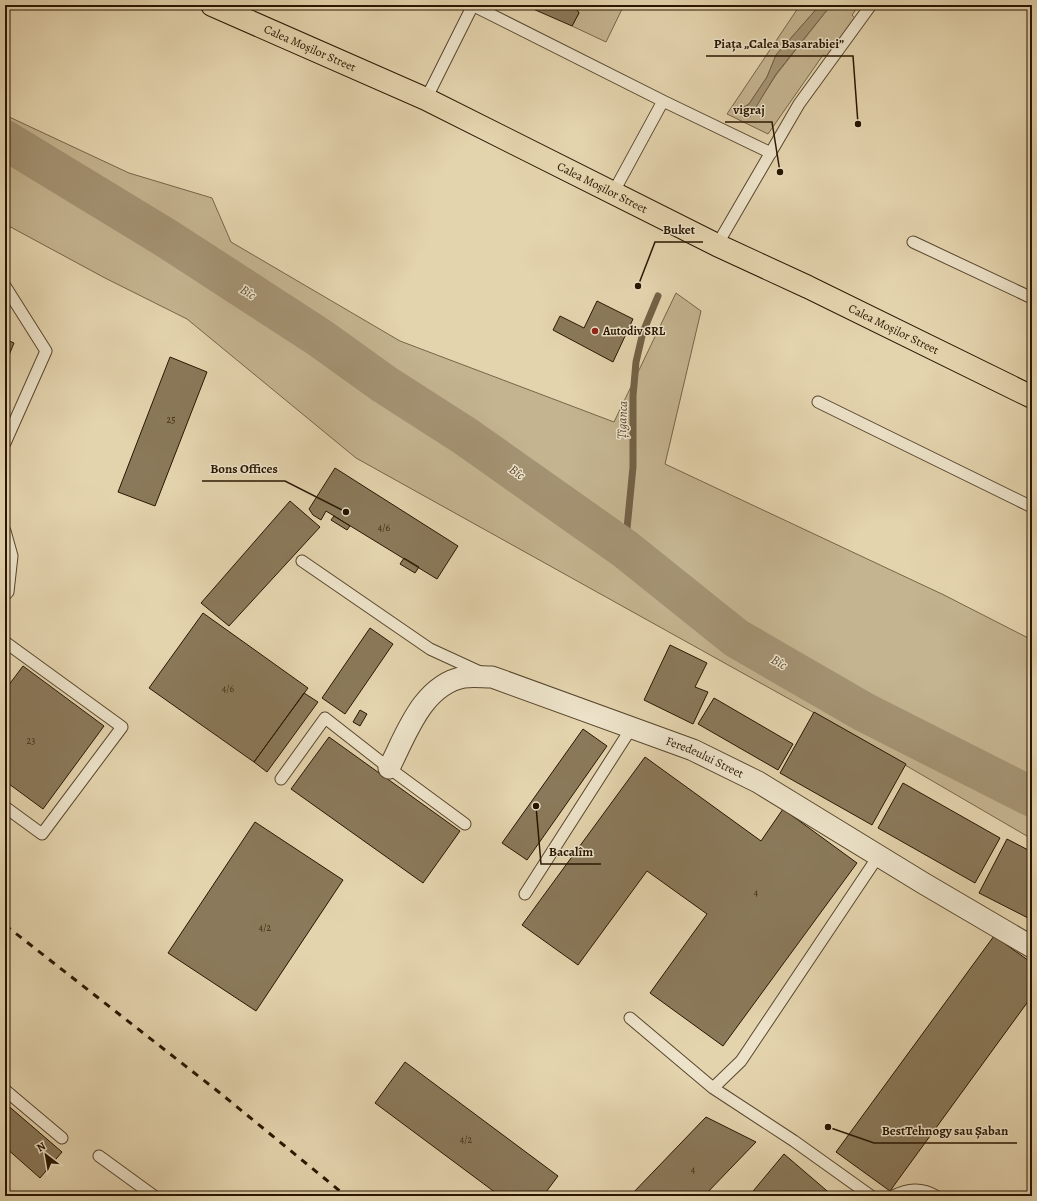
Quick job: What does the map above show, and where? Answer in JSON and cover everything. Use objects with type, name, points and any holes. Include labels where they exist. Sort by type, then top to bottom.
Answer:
[{"type":"main road","name":"Calea Moșilor Street","points":[[212,5],[426,99],[717,245],[808,287],[1032,397]]},
{"type":"street","name":"Feredeului Street","points":[[388,768],[425,701],[430,696],[442,686],[464,677],[492,677],[693,750],[758,782],[1032,947]]},
{"type":"lane","points":[[426,99],[473,5],[663,101],[771,153]]},
{"type":"lane","points":[[717,245],[800,104],[871,5]]},
{"type":"lane","points":[[613,193],[663,101]]},
{"type":"lane","points":[[913,242],[1032,298]]},
{"type":"lane","points":[[5,286],[46,351],[5,443]]},
{"type":"lane","points":[[818,402],[1032,507]]},
{"type":"lane","points":[[5,531],[12,556],[8,592],[5,595]]},
{"type":"lane","points":[[302,560],[430,649],[492,677]]},
{"type":"lane","points":[[5,807],[42,834],[122,727],[6,644]]},
{"type":"lane","points":[[281,779],[325,718],[388,768],[465,824]]},
{"type":"lane","points":[[525,894],[632,727]]},
{"type":"lane","points":[[713,1088],[741,1061],[879,855]]},
{"type":"lane","points":[[630,1018],[713,1088],[794,1140],[871,1196]]},
{"type":"lane","points":[[5,1090],[62,1138]]},
{"type":"lane","points":[[99,1156],[154,1196]]},
{"type":"lane","points":[[893,1196],[914,1189],[927,1191],[936,1196]]},
{"type":"shaded area","points":[[574,5],[624,5],[606,42],[572,26],[579,13]]},
{"type":"shaded area","points":[[800,5],[820,5],[776,55],[767,77],[749,104],[739,110],[749,117],[776,75],[831,5],[859,5],[852,15],[855,18],[827,56],[823,55],[768,134],[727,114]]},
{"type":"shaded area","points":[[820,5],[831,5],[776,74],[750,117],[738,111],[749,104],[767,77],[776,55]]},
{"type":"shaded area","points":[[5,115],[129,173],[212,198],[231,242],[400,341],[614,422],[676,293],[701,311],[665,464],[944,595],[1032,640],[1032,839],[845,730],[356,458],[187,319],[105,278],[5,224]]},
{"type":"building","points":[[524,5],[574,5],[579,13],[572,26]]},
{"type":"building","points":[[597,301],[633,319],[613,362],[553,330],[560,316],[584,328]]},
{"type":"building","points":[[5,339],[14,343],[5,365]]},
{"type":"building","points":[[170,357],[207,372],[155,506],[118,492]]},
{"type":"building","points":[[335,468],[458,546],[437,579],[326,511],[321,520],[313,515],[309,509]]},
{"type":"building","points":[[290,501],[320,527],[229,626],[201,603]]},
{"type":"building","points":[[334,516],[350,526],[347,530],[331,520]]},
{"type":"building","points":[[404,558],[419,567],[415,573],[400,564]]},
{"type":"building","points":[[203,613],[308,688],[254,762],[149,688]]},
{"type":"building","points":[[370,628],[393,644],[345,714],[322,698]]},
{"type":"building","points":[[670,645],[707,663],[695,687],[708,692],[693,724],[644,700]]},
{"type":"building","points":[[23,666],[104,726],[43,809],[5,781],[5,690]]},
{"type":"building","points":[[304,693],[318,702],[267,772],[254,762]]},
{"type":"building","points":[[714,698],[793,744],[778,770],[698,724]]},
{"type":"building","points":[[360,710],[367,714],[360,726],[353,722]]},
{"type":"building","points":[[814,712],[906,764],[872,825],[780,773]]},
{"type":"building","points":[[583,729],[607,746],[527,860],[502,843]]},
{"type":"building","points":[[329,737],[460,831],[423,883],[291,789]]},
{"type":"building","points":[[645,757],[761,841],[783,809],[857,863],[723,1046],[650,993],[707,914],[647,871],[578,965],[522,925]]},
{"type":"building","points":[[903,783],[1000,838],[975,883],[878,828]]},
{"type":"building","points":[[255,822],[343,880],[256,1011],[168,953]]},
{"type":"building","points":[[1007,839],[1032,852],[1032,920],[979,893]]},
{"type":"building","points":[[994,936],[1032,963],[1032,996],[890,1191],[836,1152]]},
{"type":"building","points":[[405,1062],[558,1176],[543,1196],[500,1196],[375,1103]]},
{"type":"building","points":[[5,1103],[62,1152],[40,1178],[5,1147]]},
{"type":"building","points":[[706,1117],[756,1142],[704,1196],[630,1196]]},
{"type":"building","points":[[784,1154],[833,1196],[749,1196]]},
{"type":"waterway","name":"Bîc","points":[[5,140],[166,238],[320,338],[384,384],[465,436],[625,549],[736,638],[864,712],[1032,797]]},
{"type":"waterway","name":"Țîganca","points":[[625,549],[633,467],[633,396],[636,362],[643,332],[658,296]]},
{"type":"railway","points":[[5,925],[220,1093],[346,1196]]},
{"type":"place","name":"Piața „Calea Basarabiei”","points":[[858,124]]},
{"type":"place","name":"vigraj","points":[[780,172]]},
{"type":"place","name":"Buket","points":[[638,286]]},
{"type":"place","name":"Autodiv SRL","points":[[595,331]]},
{"type":"place","name":"Bons Offices","points":[[346,512]]},
{"type":"place","name":"Bacalîm","points":[[536,806]]},
{"type":"place","name":"BestTehnogy sau Șaban","points":[[828,1127]]}]
